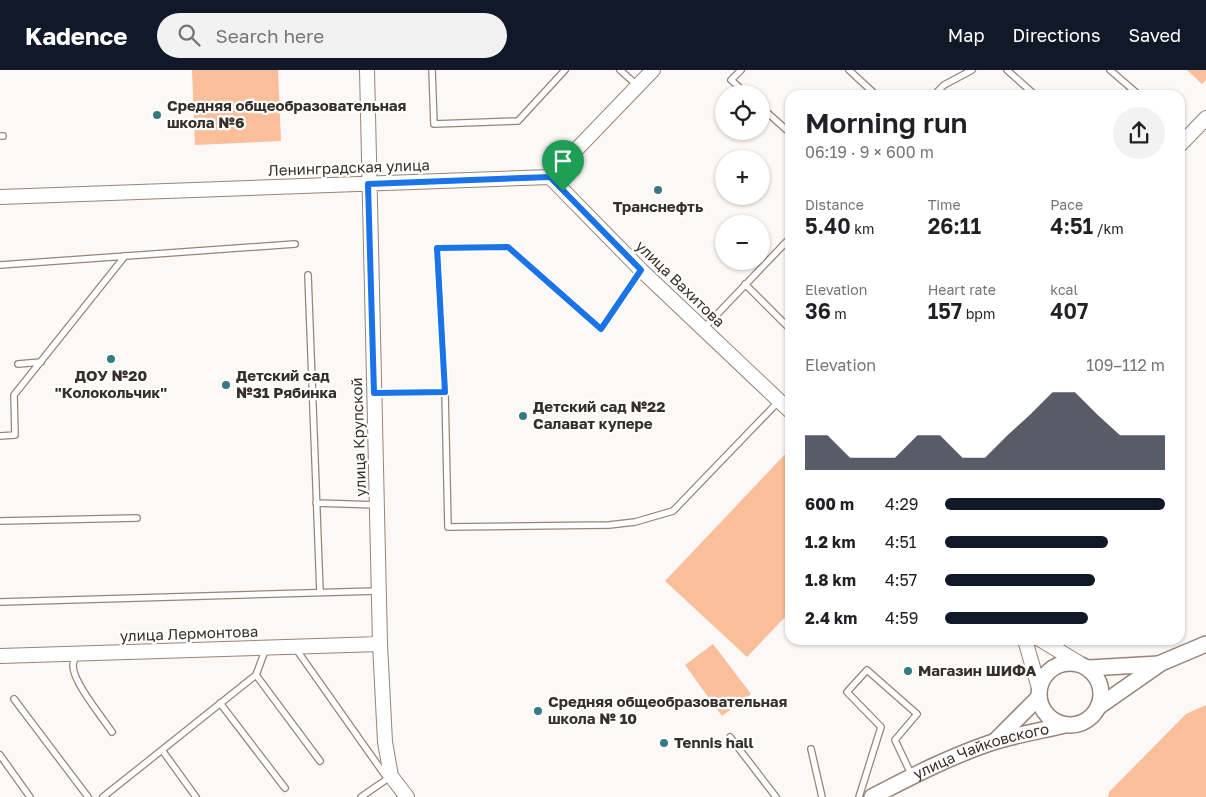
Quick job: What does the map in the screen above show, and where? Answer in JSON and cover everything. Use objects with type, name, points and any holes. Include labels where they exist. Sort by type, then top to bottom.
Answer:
[{"type":"main road","points":[[1098,707],[1161,663],[1206,644]]},
{"type":"main road","points":[[1084,666],[1096,676],[1100,686],[1101,697],[1098,707],[1092,716],[1084,722],[1064,725],[1055,722],[1047,716],[1042,708],[1039,693],[1042,678],[1058,664],[1068,662],[1084,666],[1161,663]]},
{"type":"main road","points":[[992,742],[1006,731],[1039,693]]},
{"type":"main road","name":"улица Чайковского","points":[[872,797],[912,776],[992,742],[1064,725]]},
{"type":"street","name":"улица Крупской","points":[[367,70],[368,184],[380,644],[385,742],[389,777]]},
{"type":"street","points":[[550,177],[653,70]]},
{"type":"street","points":[[1185,141],[1206,118]]},
{"type":"street","name":"Ленинградская улица","points":[[0,197],[550,177]]},
{"type":"street","name":"улица Вахитова","points":[[550,177],[641,270],[785,406]]},
{"type":"street","name":"улица Лермонтова","points":[[0,656],[380,644]]},
{"type":"street","points":[[1026,645],[1039,693]]},
{"type":"street","points":[[1049,645],[1084,666]]},
{"type":"street","points":[[389,777],[407,797]]},
{"type":"lane","points":[[432,70],[434,124],[518,120],[565,70]]},
{"type":"lane","points":[[620,70],[638,86]]},
{"type":"lane","points":[[737,85],[731,80],[740,70]]},
{"type":"lane","points":[[849,70],[871,90]]},
{"type":"lane","points":[[940,90],[944,85],[972,70]]},
{"type":"lane","points":[[1008,70],[1030,90]]},
{"type":"lane","points":[[1110,70],[1134,90]]},
{"type":"lane","points":[[770,115],[785,129]]},
{"type":"lane","points":[[702,329],[785,243]]},
{"type":"lane","points":[[0,265],[294,244]]},
{"type":"lane","points":[[641,270],[601,329],[508,247],[437,248],[445,392],[448,527],[609,525],[635,522],[672,511],[779,401]]},
{"type":"lane","points":[[0,436],[15,436],[14,395],[125,256]]},
{"type":"lane","points":[[308,275],[320,592]]},
{"type":"lane","points":[[745,284],[785,324]]},
{"type":"lane","points":[[18,364],[41,362]]},
{"type":"lane","points":[[374,393],[445,392]]},
{"type":"lane","points":[[316,503],[377,505]]},
{"type":"lane","points":[[0,521],[137,518]]},
{"type":"lane","points":[[0,602],[380,591]]},
{"type":"lane","points":[[295,647],[389,777],[371,794],[361,797]]},
{"type":"lane","points":[[103,797],[256,675],[266,648]]},
{"type":"lane","points":[[78,654],[73,660],[72,668],[80,687],[112,732]]},
{"type":"lane","points":[[859,797],[881,727],[847,692],[867,670],[917,714],[895,740],[912,776]]},
{"type":"lane","points":[[256,675],[320,761]]},
{"type":"lane","points":[[14,699],[88,797]]},
{"type":"lane","points":[[220,703],[285,788]]},
{"type":"lane","points":[[730,736],[776,797]]},
{"type":"lane","points":[[810,749],[822,797]]},
{"type":"lane","points":[[162,750],[196,797]]},
{"type":"lane","points":[[0,754],[30,797]]},
{"type":"shaded area","points":[[192,70],[278,70],[281,141],[195,145]]},
{"type":"shaded area","points":[[1187,70],[1206,70],[1206,80],[1202,84]]},
{"type":"shaded area","points":[[785,454],[785,617],[747,657],[665,581]]},
{"type":"shaded area","points":[[713,644],[751,694],[722,716],[685,665]]},
{"type":"shaded area","points":[[1206,705],[1206,797],[1108,797],[1109,792],[1186,714]]},
{"type":"place","name":"Средняя общеобразовательная школа №6","points":[[157,115]]},
{"type":"place","name":"Транснефть","points":[[658,190]]},
{"type":"place","name":"ДОУ №20 \"Колокольчик\"","points":[[111,359]]},
{"type":"place","name":"Детский сад №31 Рябинка","points":[[226,385]]},
{"type":"place","name":"Детский сад №22 Салават купере","points":[[523,416]]},
{"type":"place","name":"Магазин ШИФА","points":[[908,671]]},
{"type":"place","name":"Средняя общеобразовательная школа № 10","points":[[538,711]]},
{"type":"place","name":"Tennis hall","points":[[664,743]]},
{"type":"route","points":[[550,177],[563,191],[641,270],[601,329],[508,247],[437,248],[445,392],[374,393],[368,184],[550,177]]}]
